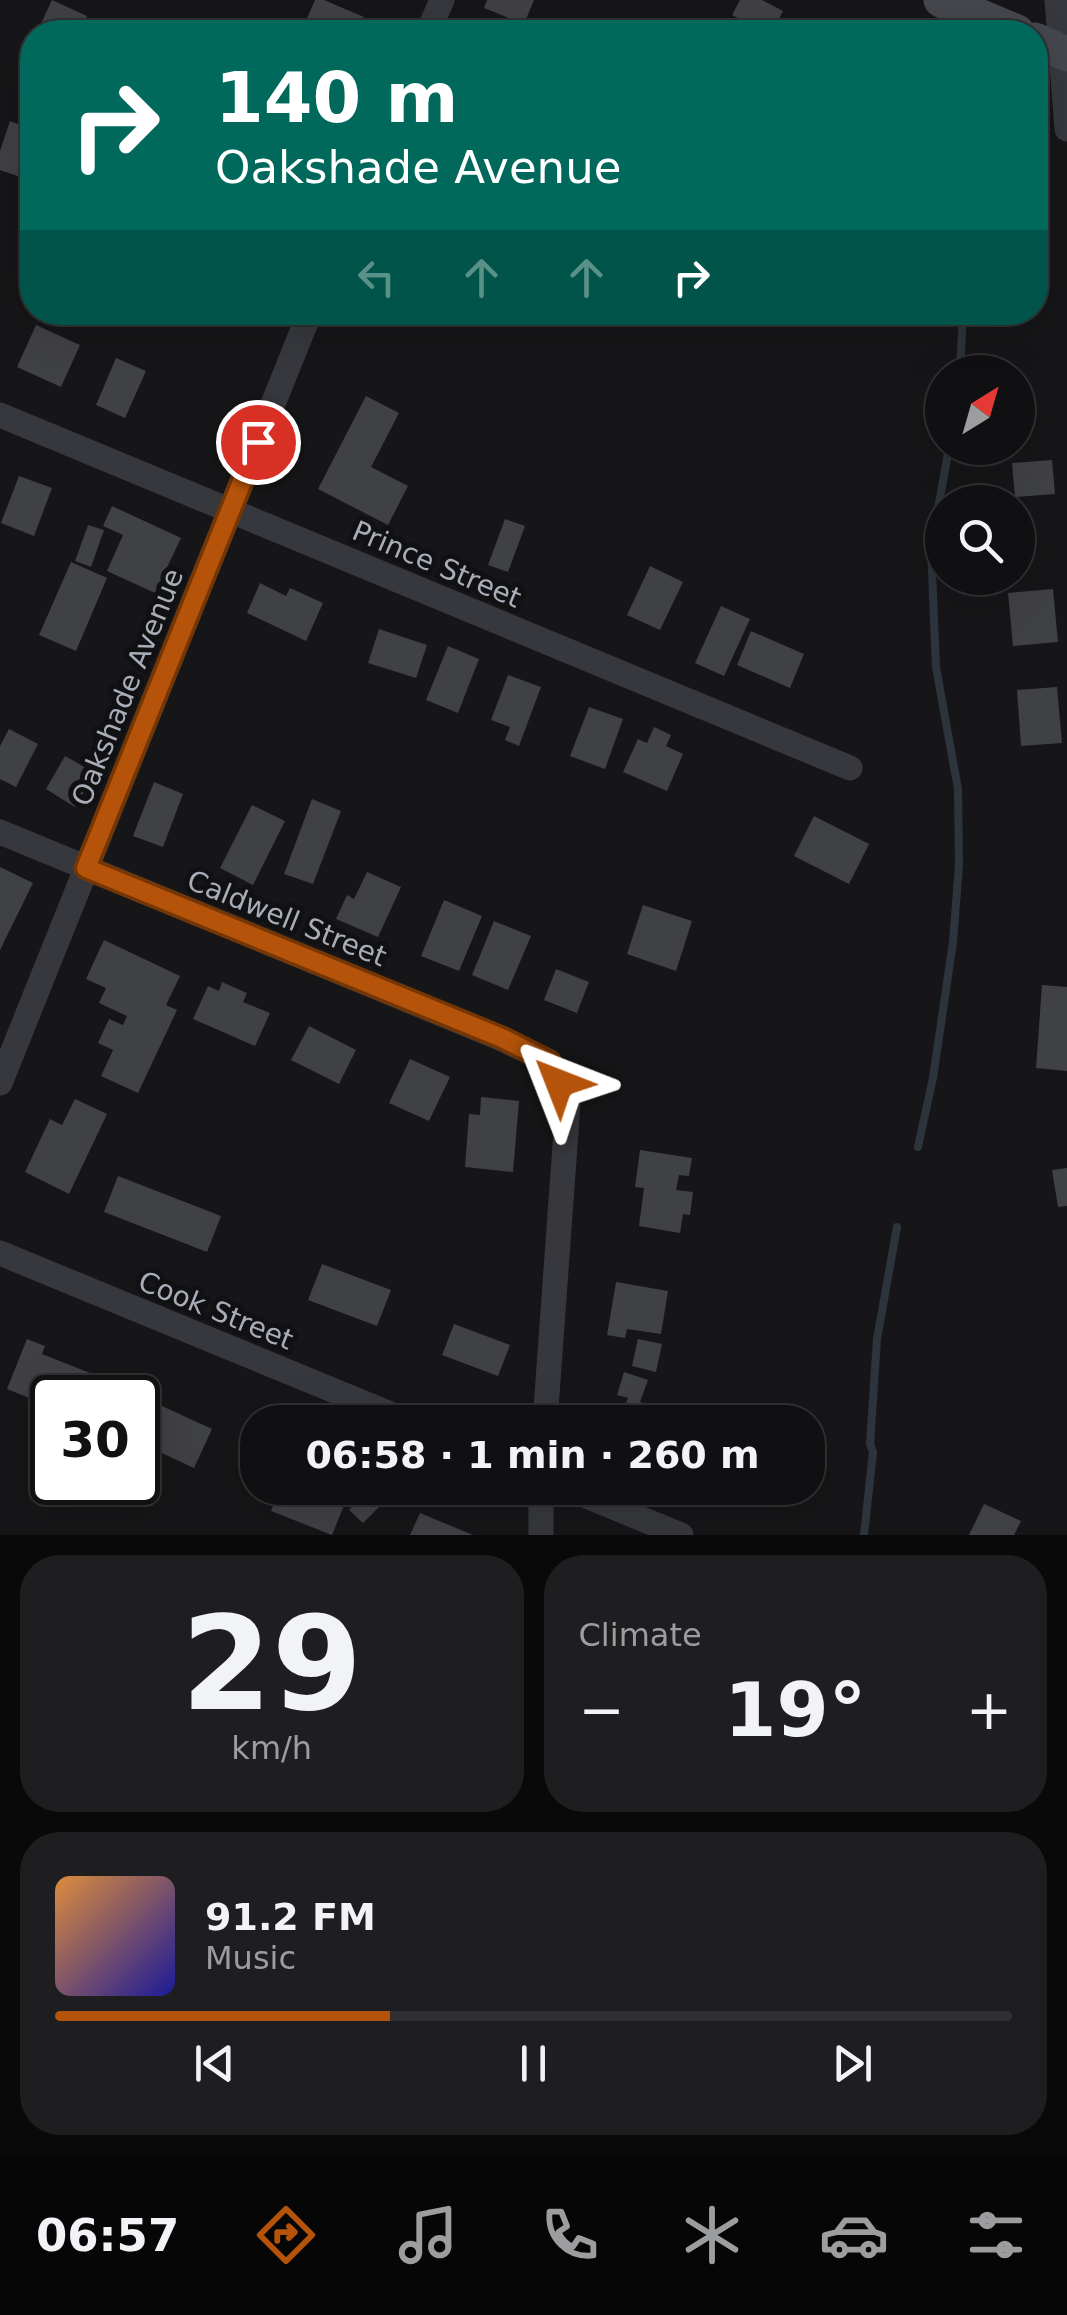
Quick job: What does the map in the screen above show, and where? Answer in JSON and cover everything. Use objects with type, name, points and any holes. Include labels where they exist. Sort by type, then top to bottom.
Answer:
[{"type":"street","points":[[941,0],[988,20]]},
{"type":"street","points":[[1056,0],[1055,49],[1067,129]]},
{"type":"street","name":"Oakshade Avenue","points":[[0,1083],[305,325]]},
{"type":"street","name":"Prince Street","points":[[0,415],[850,768]]},
{"type":"street","name":"Caldwell Street","points":[[0,832],[502,1038],[550,1062],[568,1104],[546,1405]]},
{"type":"street","name":"Cook Street","points":[[0,1253],[369,1405]]},
{"type":"street","points":[[541,1505],[542,1535]]},
{"type":"street","points":[[608,1505],[680,1535]]},
{"type":"building","points":[[52,0],[87,16],[85,20],[43,20]]},
{"type":"building","points":[[315,0],[364,17],[363,20],[306,20]]},
{"type":"building","points":[[487,0],[534,0],[526,20],[514,20],[484,8]]},
{"type":"building","points":[[740,0],[762,0],[783,11],[778,20],[742,20],[732,15]]},
{"type":"building","points":[[10,121],[20,125],[20,177],[0,170],[0,151]]},
{"type":"building","points":[[36,325],[80,345],[61,387],[17,367]]},
{"type":"building","points":[[116,358],[146,371],[125,418],[96,405]]},
{"type":"building","points":[[366,396],[399,413],[371,467],[408,486],[388,525],[318,489]]},
{"type":"building","points":[[1052,460],[1055,494],[1035,496],[1035,485],[1014,485],[1012,465],[1035,465],[1035,461]]},
{"type":"building","points":[[19,476],[52,488],[34,536],[1,523]]},
{"type":"building","points":[[112,506],[181,538],[155,593],[107,571],[123,535],[103,526]]},
{"type":"building","points":[[505,519],[525,526],[508,572],[488,565]]},
{"type":"building","points":[[88,525],[104,530],[91,567],[75,561]]},
{"type":"building","points":[[71,562],[107,578],[76,651],[39,635]]},
{"type":"building","points":[[650,566],[683,582],[660,630],[627,615]]},
{"type":"building","points":[[260,583],[286,596],[290,588],[323,603],[306,641],[247,613]]},
{"type":"building","points":[[1053,589],[1058,642],[1013,646],[1008,595],[1035,595],[1035,591]]},
{"type":"building","points":[[721,606],[750,619],[724,676],[695,663]]},
{"type":"building","points":[[379,629],[427,645],[416,678],[368,663]]},
{"type":"building","points":[[751,631],[804,654],[790,688],[737,665]]},
{"type":"building","points":[[448,646],[479,659],[458,713],[426,700]]},
{"type":"building","points":[[508,675],[541,687],[519,746],[505,740],[510,727],[491,720]]},
{"type":"building","points":[[1057,687],[1062,743],[1021,746],[1017,690]]},
{"type":"building","points":[[589,707],[623,719],[605,769],[570,756]]},
{"type":"building","points":[[654,727],[671,735],[666,746],[683,754],[667,791],[623,772],[638,739],[647,743]]},
{"type":"building","points":[[9,729],[38,744],[16,787],[0,779],[0,746]]},
{"type":"building","points":[[65,756],[95,773],[75,807],[46,789]]},
{"type":"building","points":[[154,782],[183,794],[163,847],[133,836]]},
{"type":"building","points":[[312,799],[341,811],[313,884],[284,874]]},
{"type":"building","points":[[252,805],[285,821],[253,885],[220,868]]},
{"type":"building","points":[[814,816],[869,844],[849,884],[794,856]]},
{"type":"building","points":[[0,867],[33,883],[0,950]]},
{"type":"building","points":[[367,872],[401,887],[378,937],[336,919],[347,895],[354,899]]},
{"type":"building","points":[[444,900],[482,916],[459,971],[421,956]]},
{"type":"building","points":[[643,905],[692,921],[676,971],[627,954]]},
{"type":"building","points":[[494,921],[531,936],[508,990],[472,975]]},
{"type":"building","points":[[104,940],[180,976],[166,1005],[177,1010],[138,1093],[101,1076],[113,1050],[98,1043],[109,1019],[123,1025],[127,1016],[99,1003],[106,988],[86,979]]},
{"type":"building","points":[[556,969],[589,982],[577,1013],[544,1000]]},
{"type":"building","points":[[222,982],[247,993],[243,1002],[270,1013],[255,1046],[193,1019],[208,986],[219,991]]},
{"type":"building","points":[[1042,985],[1067,987],[1067,1071],[1036,1068]]},
{"type":"building","points":[[309,1026],[356,1050],[339,1084],[291,1060]]},
{"type":"building","points":[[410,1059],[450,1077],[429,1121],[389,1103]]},
{"type":"building","points":[[481,1097],[519,1101],[513,1172],[465,1167],[469,1114],[480,1115]]},
{"type":"building","points":[[75,1099],[107,1114],[69,1194],[25,1172],[50,1119],[62,1125]]},
{"type":"building","points":[[640,1150],[692,1158],[689,1176],[679,1175],[676,1190],[693,1192],[690,1215],[683,1214],[680,1233],[639,1226],[644,1188],[635,1187]]},
{"type":"building","points":[[1067,1168],[1067,1206],[1058,1207],[1052,1170]]},
{"type":"building","points":[[118,1176],[221,1216],[207,1252],[104,1212]]},
{"type":"building","points":[[322,1264],[391,1290],[377,1326],[308,1300]]},
{"type":"building","points":[[616,1282],[668,1291],[661,1334],[627,1329],[625,1338],[607,1335]]},
{"type":"building","points":[[454,1324],[510,1345],[498,1376],[442,1355]]},
{"type":"building","points":[[27,1339],[45,1346],[42,1354],[95,1375],[30,1375],[30,1398],[7,1389]]},
{"type":"building","points":[[638,1339],[662,1344],[656,1372],[632,1366]]},
{"type":"building","points":[[624,1372],[648,1380],[640,1402],[649,1405],[625,1405],[628,1398],[617,1395]]},
{"type":"building","points":[[160,1405],[212,1429],[194,1468],[160,1452]]},
{"type":"building","points":[[984,1504],[1021,1521],[1014,1535],[969,1535]]},
{"type":"building","points":[[273,1505],[344,1505],[332,1535],[271,1511]]},
{"type":"building","points":[[354,1505],[381,1505],[363,1523],[349,1510]]},
{"type":"building","points":[[420,1513],[473,1535],[410,1535]]},
{"type":"waterway","points":[[961,355],[962,325]]},
{"type":"waterway","points":[[918,1147],[933,1078],[953,942],[959,865],[958,789],[936,667],[931,547],[946,465]]},
{"type":"waterway","points":[[864,1535],[873,1452],[870,1444],[877,1339],[897,1227]]},
{"type":"route","points":[[258,442],[86,868],[502,1038],[550,1062],[559,1083]]}]
